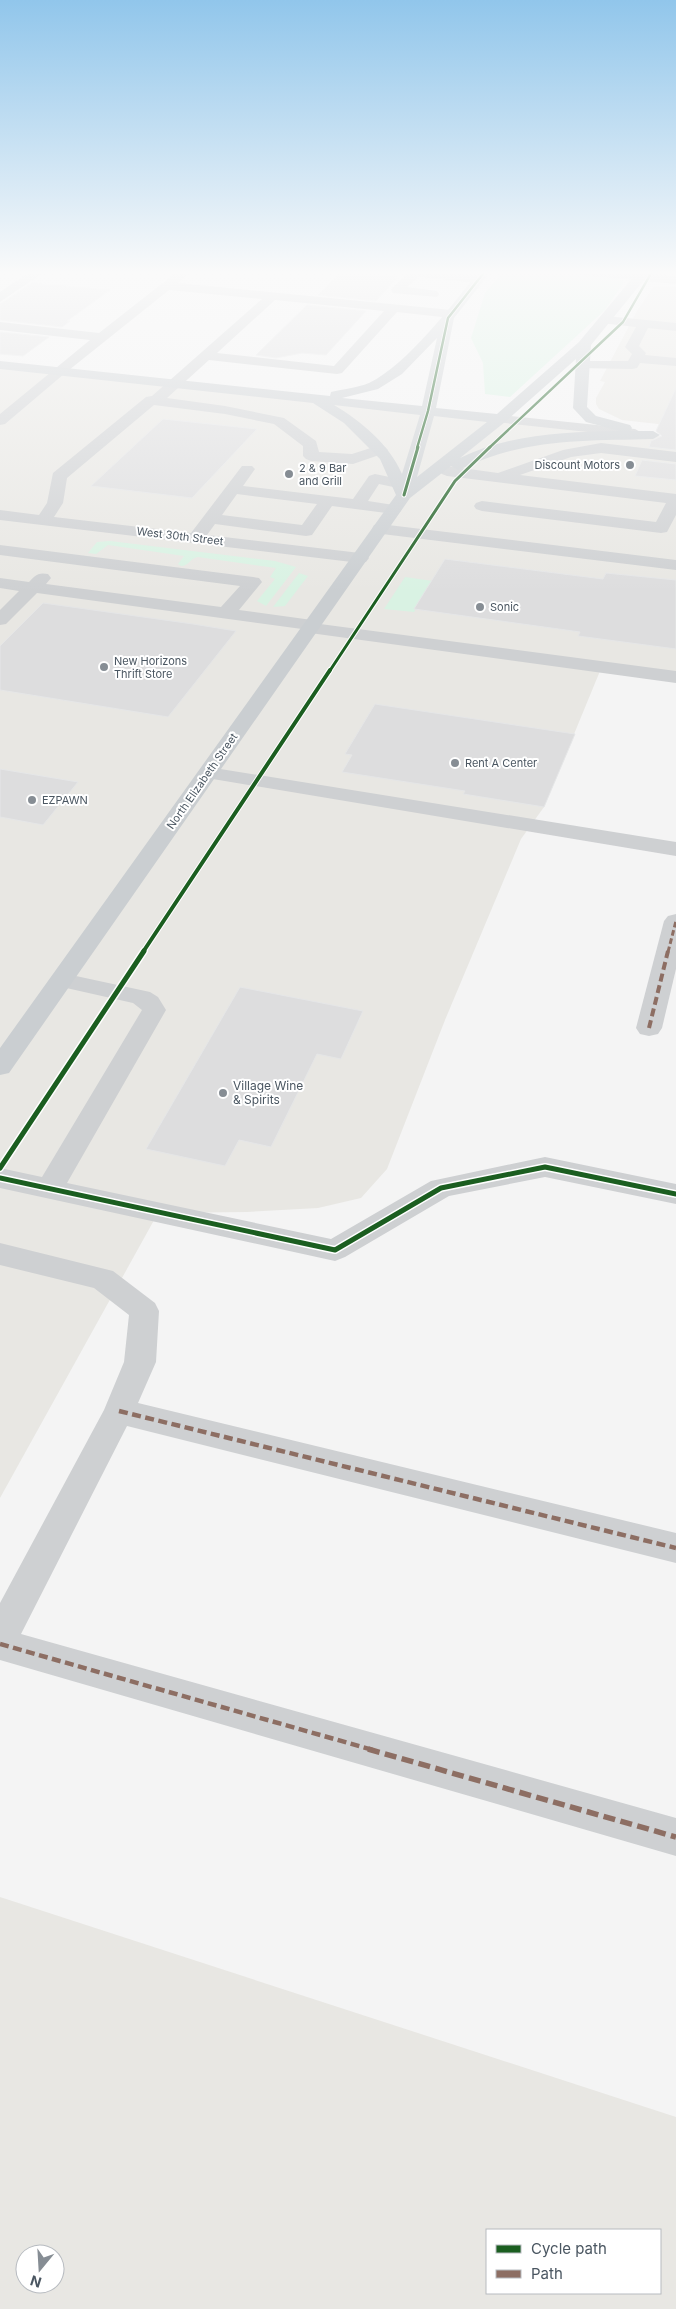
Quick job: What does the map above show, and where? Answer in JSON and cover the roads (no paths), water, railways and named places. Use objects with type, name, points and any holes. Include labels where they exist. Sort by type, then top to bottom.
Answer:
[{"type":"main road","points":[[119,378],[500,419]]},
{"type":"main road","points":[[315,400],[374,386],[387,378]]},
{"type":"main road","name":"North Elizabeth Street","points":[[0,1067],[380,529],[399,496],[428,411],[435,378]]},
{"type":"main road","name":"North Elizabeth Street","points":[[399,496],[500,419],[547,378]]},
{"type":"main road","points":[[581,378],[580,408],[591,418],[661,436]]},
{"type":"main road","points":[[315,400],[349,420],[387,457],[399,496],[476,455],[505,445],[547,438],[661,436]]},
{"type":"street","points":[[0,421],[51,378]]},
{"type":"street","points":[[156,400],[182,378]]},
{"type":"street","points":[[44,520],[55,503],[60,476],[151,400],[225,410],[279,421],[311,444],[311,456],[353,459],[380,450]]},
{"type":"street","points":[[500,419],[661,436]]},
{"type":"street","points":[[462,540],[499,478],[568,453],[601,448],[676,457]]},
{"type":"street","points":[[196,538],[248,469]]},
{"type":"street","points":[[447,471],[676,499],[661,528],[649,562]]},
{"type":"street","points":[[357,504],[375,479],[399,496]]},
{"type":"street","points":[[233,489],[357,504],[399,496]]},
{"type":"street","points":[[291,549],[328,501]]},
{"type":"street","points":[[482,506],[661,528]]},
{"type":"street","name":"West 30th Street","points":[[0,515],[360,558]]},
{"type":"street","points":[[211,518],[306,531]]},
{"type":"street","points":[[240,543],[257,524]]},
{"type":"street","points":[[0,620],[95,526]]},
{"type":"street","points":[[380,529],[676,565]]},
{"type":"street","points":[[0,550],[253,582],[226,613]]},
{"type":"street","points":[[0,583],[676,677]]},
{"type":"street","points":[[208,773],[676,849]]},
{"type":"street","points":[[649,1028],[676,921]]},
{"type":"street","points":[[49,1189],[154,1010],[149,1002],[142,997],[62,980]]},
{"type":"street","points":[[0,1178],[335,1250],[440,1188],[544,1167],[676,1194]]},
{"type":"street","points":[[0,1254],[104,1280],[144,1311],[140,1362],[119,1410],[0,1638]]},
{"type":"street","points":[[119,1410],[676,1548]]},
{"type":"street","points":[[0,1644],[676,1837]]},
{"type":"place","name":"Discount Motors","points":[[630,465]]},
{"type":"place","name":"2 & 9 Bar and Grill","points":[[289,474]]},
{"type":"place","name":"Sonic","points":[[480,607]]},
{"type":"place","name":"New Horizons Thrift Store","points":[[104,667]]},
{"type":"place","name":"Rent A Center","points":[[455,763]]},
{"type":"place","name":"EZPAWN","points":[[32,800]]},
{"type":"place","name":"Village Wine & Spirits","points":[[223,1093]]}]
